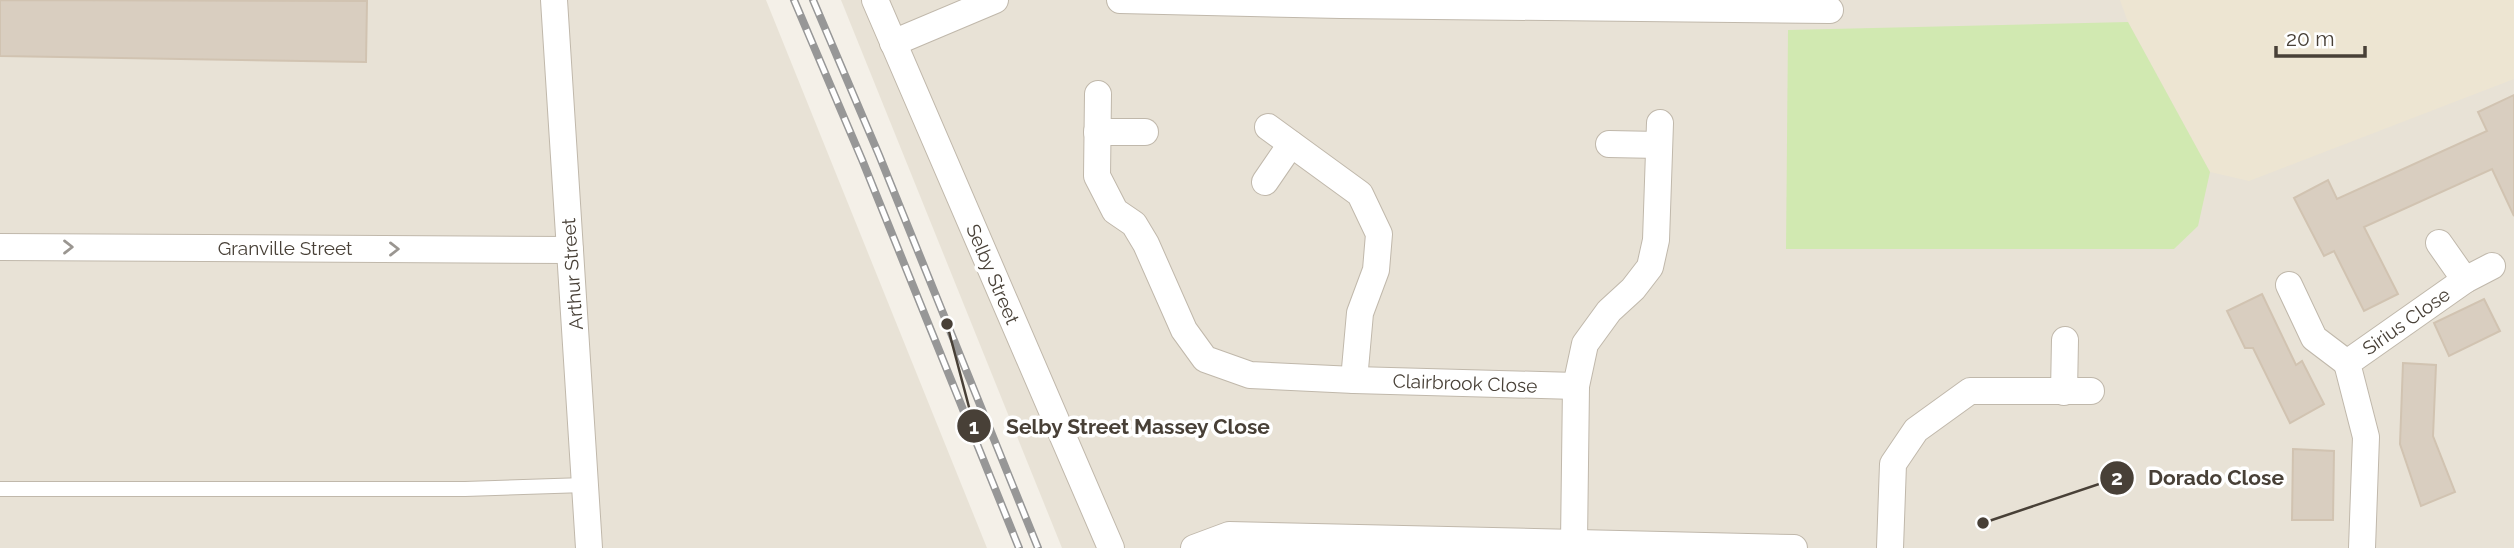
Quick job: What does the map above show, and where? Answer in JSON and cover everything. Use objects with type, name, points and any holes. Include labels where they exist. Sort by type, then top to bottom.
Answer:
[{"type":"street","name":"Arthur Street","points":[[554,0],[589,548]]},
{"type":"street","name":"Selby Street","points":[[875,0],[1111,548]]},
{"type":"street","points":[[893,43],[995,0]]},
{"type":"street","points":[[1120,0],[1830,5]]},
{"type":"street","name":"Clairbrook Close","points":[[1098,94],[1097,176],[1115,211],[1133,224],[1146,244],[1184,330],[1205,359],[1250,375],[1576,386]]},
{"type":"street","points":[[1268,127],[1360,194],[1379,234],[1376,270],[1360,313],[1354,380]]},
{"type":"street","points":[[1097,132],[1145,132]]},
{"type":"street","points":[[1574,542],[1576,386],[1585,344],[1609,311],[1633,289],[1650,267],[1656,240],[1659,134],[1609,144]]},
{"type":"street","points":[[1265,182],[1291,144]]},
{"type":"street","name":"Sirius Close","points":[[2439,243],[2465,280]]},
{"type":"street","name":"Granville Street","points":[[0,247],[570,250]]},
{"type":"street","name":"Sirius Close","points":[[2347,363],[2465,280],[2492,266]]},
{"type":"street","name":"Sirius Close","points":[[2288,285],[2314,338],[2347,363],[2366,437],[2362,548]]},
{"type":"street","points":[[2064,392],[2065,340]]},
{"type":"street","points":[[1890,548],[1893,464],[1916,430],[1970,391],[2091,391]]},
{"type":"street","points":[[1194,548],[1229,535],[1794,548]]},
{"type":"lane","points":[[0,489],[438,489],[585,485]]},
{"type":"shaded area","points":[[0,0],[766,0],[987,548],[0,548]]},
{"type":"shaded area","points":[[841,0],[2514,0],[2514,548],[1062,548]]},
{"type":"shaded area","points":[[2120,0],[2514,0],[2514,79],[2249,181],[2210,172],[2128,22]]},
{"type":"green space","points":[[2128,22],[2210,172],[2198,226],[2174,249],[1786,249],[1788,30]]},
{"type":"building","points":[[0,0],[367,1],[366,62],[0,56]]},
{"type":"building","points":[[2514,95],[2514,216],[2492,169],[2364,227],[2398,294],[2364,311],[2334,251],[2324,256],[2294,198],[2328,180],[2337,199],[2487,131],[2478,112]]},
{"type":"building","points":[[2262,294],[2296,365],[2302,361],[2324,404],[2290,423],[2253,348],[2245,348],[2227,311]]},
{"type":"building","points":[[2484,299],[2500,331],[2449,356],[2434,323]]},
{"type":"building","points":[[2403,363],[2436,365],[2433,436],[2455,492],[2421,506],[2400,444]]},
{"type":"building","points":[[2293,449],[2334,451],[2333,520],[2292,520]]},
{"type":"railway","points":[[794,0],[863,162],[1019,548]]},
{"type":"railway","points":[[813,0],[879,155],[1038,548]]},
{"type":"place","name":"Selby Street Massey Close","points":[[947,324]]},
{"type":"place","name":"Dorado Close","points":[[1983,523]]}]
